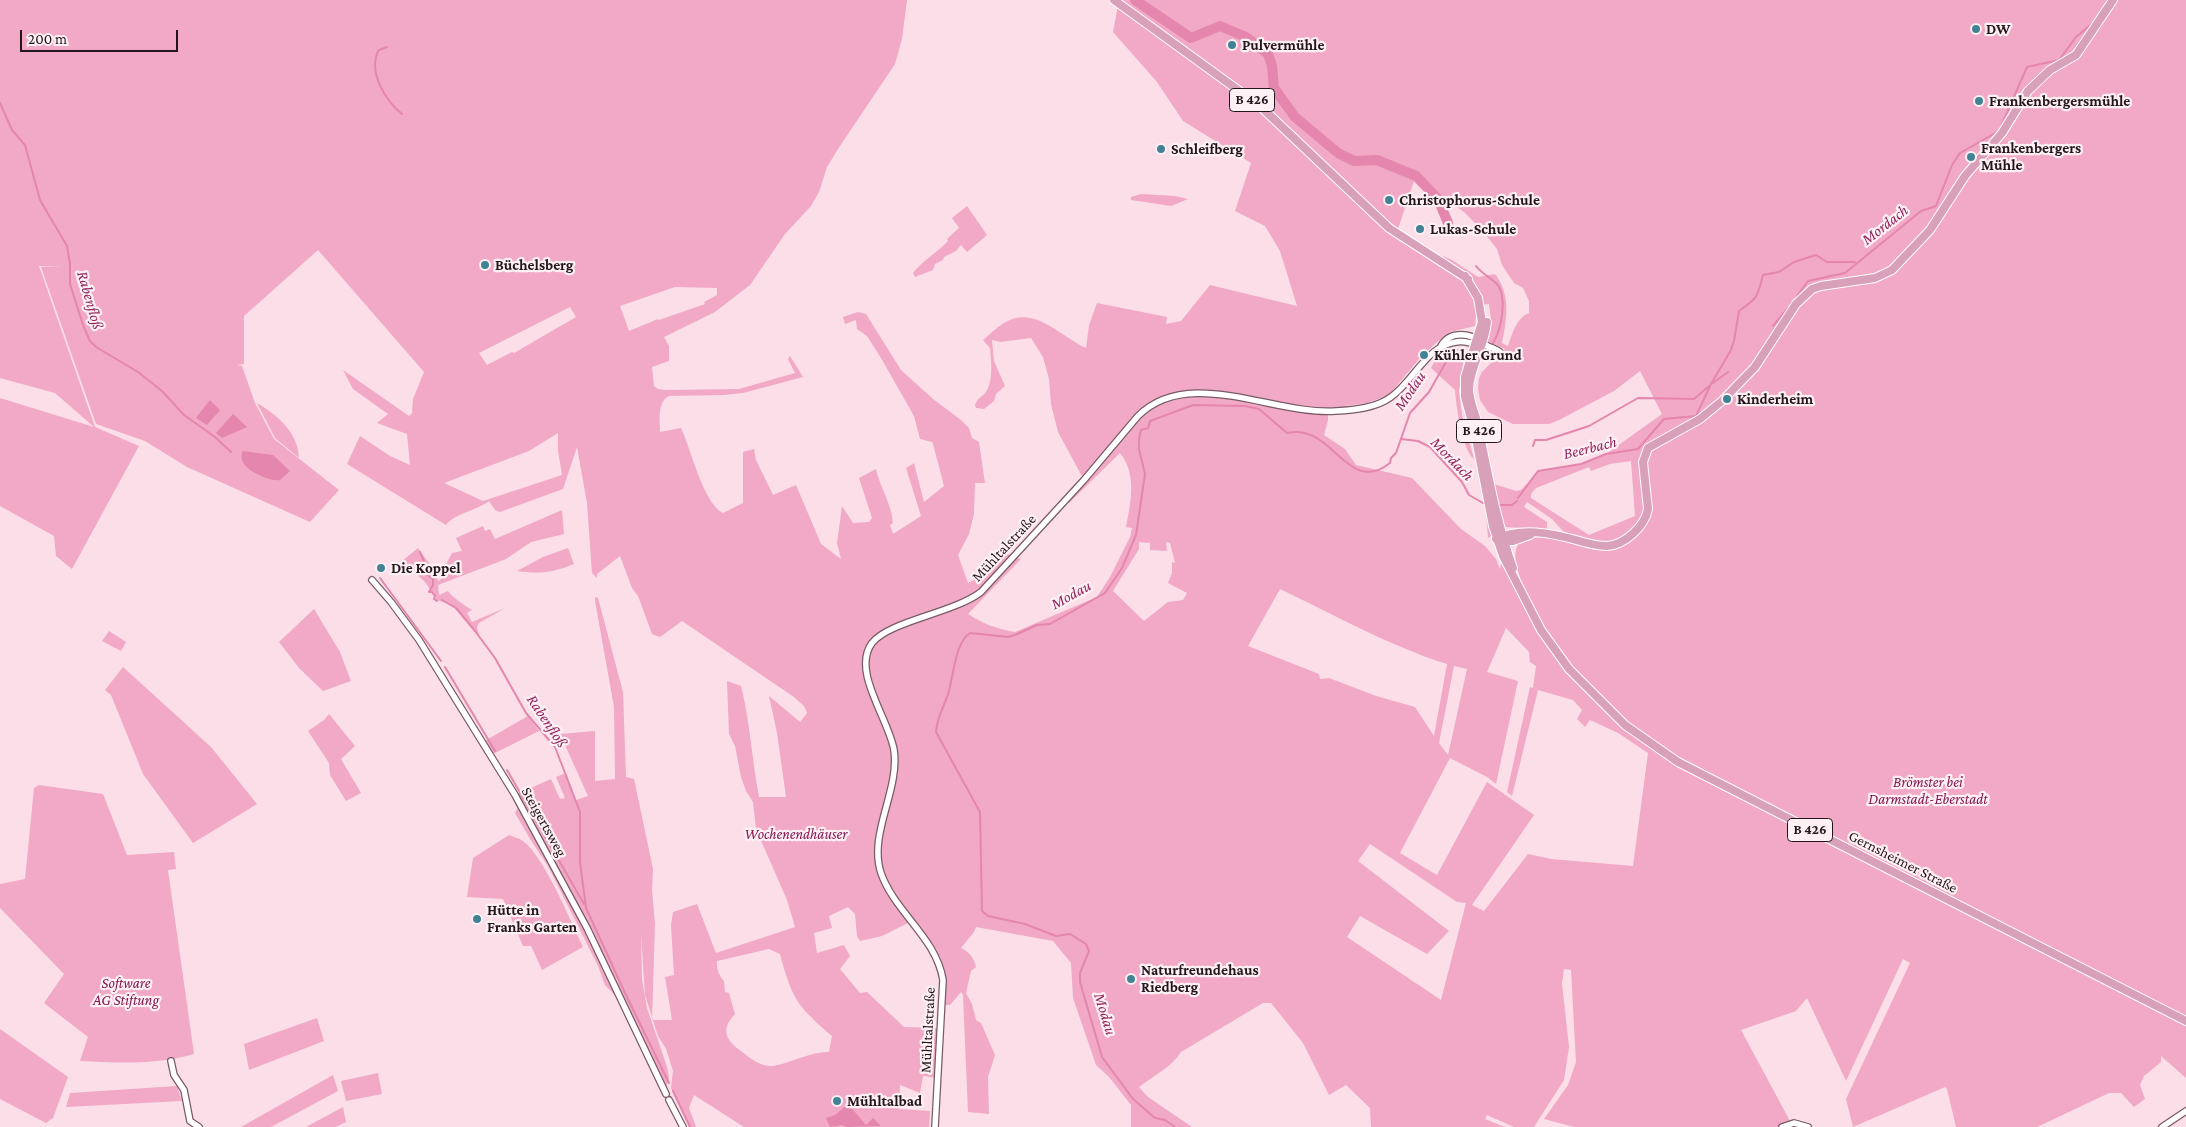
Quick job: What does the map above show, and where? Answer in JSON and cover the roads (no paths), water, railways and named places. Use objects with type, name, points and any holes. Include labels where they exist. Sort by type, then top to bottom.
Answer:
[{"type":"main road","name":"B 426","points":[[1114,0],[1260,106],[1389,228],[1465,276],[1478,289],[1485,306],[1487,321],[1471,378],[1470,396],[1478,423],[1486,484]]},
{"type":"main road","points":[[1501,539],[1515,533],[1552,534],[1607,546],[1623,540],[1639,527],[1644,521],[1648,509],[1643,462],[1648,448],[1700,419],[1722,401],[1755,367],[1796,304],[1812,289],[1874,278],[1892,270],[1930,230],[1965,176],[2002,133],[2028,91],[2050,70],[2076,55],[2113,0]]},
{"type":"main road","name":"B 426","points":[[1478,350],[1465,380],[1465,396],[1486,484]]},
{"type":"main road","name":"Gernsheimer Straße","points":[[1486,484],[1501,539],[1523,598],[1541,630],[1569,669],[1625,725],[1678,762],[2186,1021]]},
{"type":"main road","points":[[1501,539],[1518,539],[1536,533]]},
{"type":"main road","name":"Gernsheimer Straße","points":[[1501,539],[1523,598]]},
{"type":"main road","points":[[1512,565],[1512,550],[1518,539]]},
{"type":"street","name":"Mühltalstraße","points":[[935,1127],[944,987],[941,968],[931,946],[888,888],[881,874],[878,860],[878,845],[895,762],[892,742],[869,684],[865,666],[865,656],[872,642],[887,631],[963,603],[981,592],[1089,474],[1138,416],[1146,408],[1160,400],[1194,394],[1249,398],[1317,411],[1366,407],[1382,402],[1394,395],[1447,339],[1467,335],[1478,350],[1498,350]]},
{"type":"street","name":"Steigertsweg","points":[[372,580],[402,615],[420,640],[515,795],[587,928],[666,1094]]},
{"type":"street","points":[[171,1061],[174,1075],[184,1090],[190,1121],[199,1127]]},
{"type":"street","points":[[669,1100],[683,1127]]},
{"type":"street","name":"Mühltalstraße","points":[[937,1102],[940,1106],[939,1127]]},
{"type":"street","points":[[2162,1127],[2186,1112]]},
{"type":"street","points":[[1782,1127],[1794,1122],[1808,1127]]},
{"type":"waterway","name":"Modau","points":[[1135,0],[1191,38],[1220,26],[1246,37],[1268,54],[1272,66],[1274,88],[1295,117],[1338,153],[1354,161],[1377,160],[1416,176],[1438,199],[1448,223]]},
{"type":"waterway","name":"Mordach","points":[[2103,9],[2108,0]]},
{"type":"waterway","name":"Mordach","points":[[1797,296],[1808,281],[1845,273],[1921,211],[1936,206],[1952,165],[1960,153],[1999,131],[2027,67],[2059,60],[2076,37],[2093,23]]},
{"type":"waterway","points":[[379,50],[387,47]]},
{"type":"waterway","points":[[378,51],[375,68],[380,86],[390,102],[402,114]]},
{"type":"waterway","name":"Rabenfloß","points":[[0,103],[12,130],[25,145],[40,200],[67,246],[70,264],[70,284],[90,341],[96,347],[138,372],[162,391],[184,415],[215,437],[231,452]]},
{"type":"waterway","name":"Mordach","points":[[1518,498],[1538,471],[1581,464],[1606,454],[1638,449],[1664,419],[1696,416],[1711,384],[1731,350],[1739,311],[1756,296],[1763,275],[1779,272],[1794,262],[1816,255],[1827,262],[1855,262]]},
{"type":"waterway","name":"Modau","points":[[1476,266],[1497,284],[1503,301],[1501,323],[1497,334],[1487,351],[1481,355]]},
{"type":"waterway","points":[[1773,326],[1788,308]]},
{"type":"waterway","name":"Modau","points":[[1175,1127],[1165,1120],[1155,1118],[1133,1099],[1102,1057],[1080,982],[1080,973],[1089,951],[1086,944],[1070,934],[1056,936],[1025,924],[988,916],[982,911],[980,812],[936,732],[961,643],[970,633],[1008,637],[1037,625],[1050,624],[1105,593],[1122,568],[1136,535],[1145,474],[1139,449],[1139,439],[1141,430],[1148,428],[1150,421],[1193,405],[1245,406],[1259,409],[1287,433],[1303,433],[1316,438],[1351,466],[1362,471],[1375,471],[1390,463],[1391,458],[1396,453],[1410,413],[1429,392],[1446,362],[1455,358],[1467,359]]},
{"type":"waterway","points":[[1713,383],[1728,372]]},
{"type":"waterway","points":[[1533,446],[1535,440],[1546,440],[1589,426],[1638,398],[1694,399],[1709,386]]},
{"type":"waterway","name":"Mordach","points":[[1401,439],[1418,441],[1430,447],[1462,482],[1469,495],[1483,503]]},
{"type":"waterway","name":"Mordach","points":[[1497,505],[1512,505],[1517,501]]},
{"type":"waterway","name":"Rabenfloß","points":[[420,552],[425,564],[425,573],[433,579],[433,585],[429,592],[432,592],[435,596],[434,599],[437,601]]},
{"type":"waterway","name":"Rabenfloß","points":[[380,578],[441,661]]},
{"type":"waterway","name":"Rabenfloß","points":[[442,600],[456,608],[475,631],[495,658],[526,713],[555,747],[580,812],[580,862],[586,908],[669,1083]]},
{"type":"waterway","name":"Rabenfloß","points":[[445,667],[495,751]]},
{"type":"waterway","name":"Rabenfloß","points":[[507,770],[584,904]]},
{"type":"waterway","name":"Rabenfloß","points":[[673,1091],[690,1127]]},
{"type":"place","name":"DW","points":[[1976,29]]},
{"type":"place","name":"Pulvermühle","points":[[1232,45]]},
{"type":"place","name":"Frankenbergersmühle","points":[[1979,101]]},
{"type":"place","name":"Schleifberg","points":[[1161,149]]},
{"type":"place","name":"Frankenbergers Mühle","points":[[1971,157]]},
{"type":"place","name":"Christophorus-Schule","points":[[1389,200]]},
{"type":"place","name":"Lukas-Schule","points":[[1420,229]]},
{"type":"place","name":"Büchelsberg","points":[[485,265]]},
{"type":"place","name":"Kühler Grund","points":[[1424,355]]},
{"type":"place","name":"Kinderheim","points":[[1727,399]]},
{"type":"place","name":"Die Koppel","points":[[381,568]]},
{"type":"place","name":"Hütte in Franks Garten","points":[[477,919]]},
{"type":"place","name":"Naturfreundehaus Riedberg","points":[[1131,979]]},
{"type":"place","name":"Mühltalbad","points":[[837,1101]]},
{"type":"water label","name":"Beerbach","points":[[1590,448]]},
{"type":"park label","name":"Brömster bei Darmstadt-Eberstadt","points":[[1928,790]]},
{"type":"park label","name":"Wochenendhäuser","points":[[796,834]]},
{"type":"park label","name":"Software AG Stiftung","points":[[126,992]]}]
